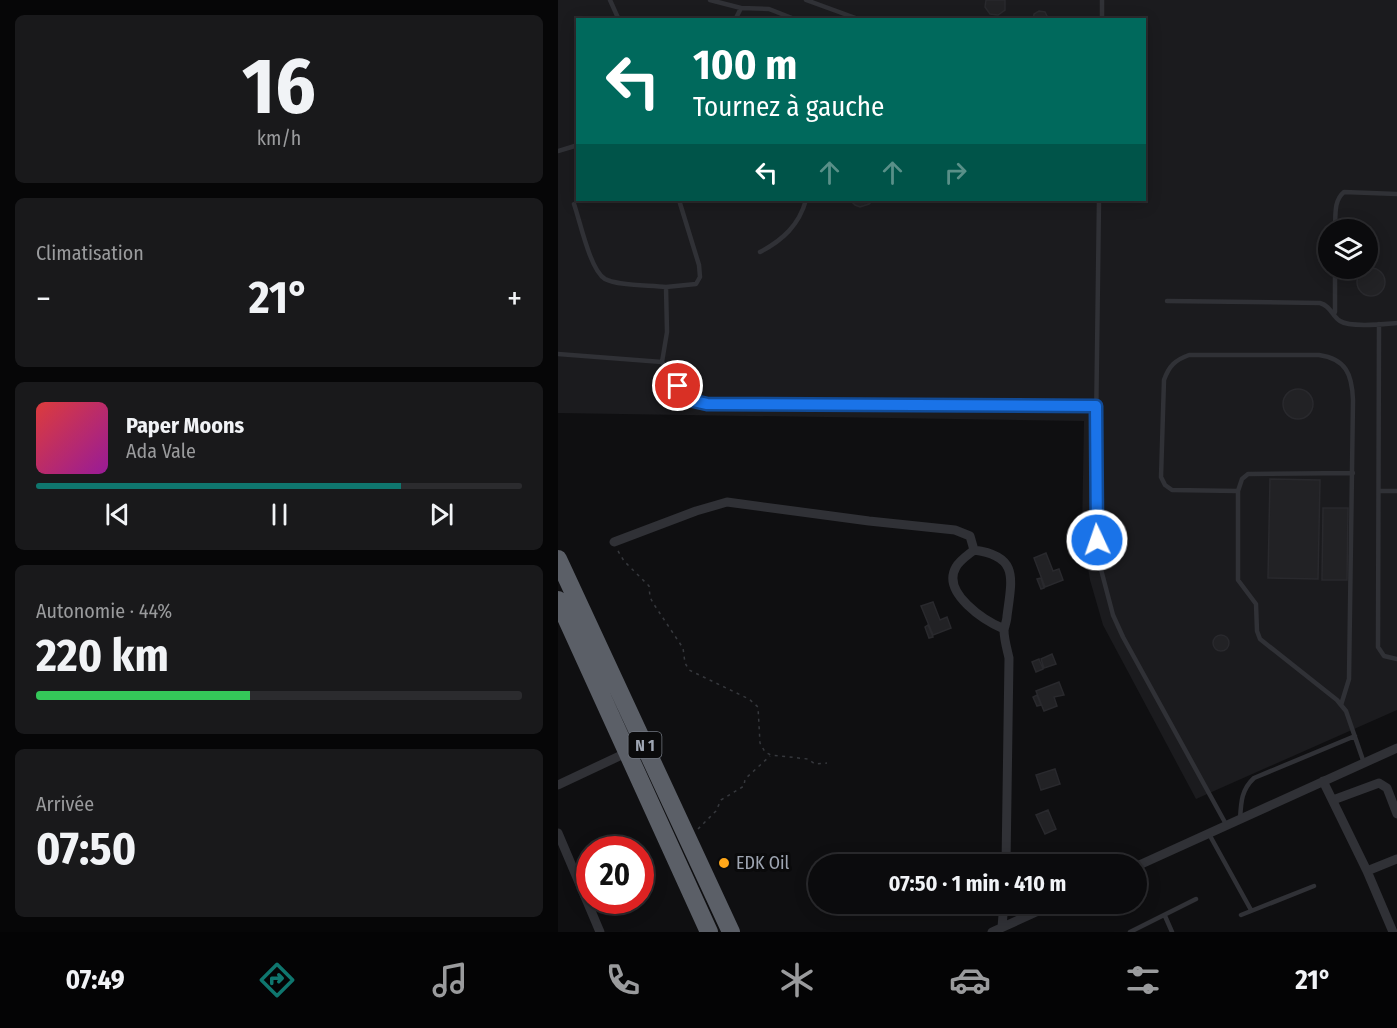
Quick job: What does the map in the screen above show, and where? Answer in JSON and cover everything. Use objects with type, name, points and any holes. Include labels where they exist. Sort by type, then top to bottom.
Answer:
[{"type":"highway","name":"N 1","points":[[559,564],[731,932]]},
{"type":"highway","name":"N 1","points":[[558,600],[709,932]]},
{"type":"street","points":[[614,542],[696,511],[727,502],[955,530],[970,536],[974,550]]},
{"type":"street","points":[[1004,629],[978,614],[959,595],[955,586],[953,576],[955,569],[960,561],[974,550],[999,556],[1009,567],[1011,585],[1004,629],[1009,658],[1006,854]]},
{"type":"street","points":[[1147,862],[1397,748]]},
{"type":"street","points":[[558,785],[628,752]]},
{"type":"street","points":[[1323,781],[1368,871],[1393,932]]},
{"type":"street","points":[[1333,800],[1379,783],[1384,784],[1397,814]]},
{"type":"street","points":[[559,837],[600,932]]},
{"type":"street","points":[[1368,871],[1397,859]]},
{"type":"street","points":[[1002,927],[1003,914]]},
{"type":"street","points":[[992,932],[1031,914]]},
{"type":"lane","points":[[610,0],[618,18]]},
{"type":"lane","points":[[711,0],[741,8],[769,9],[792,18]]},
{"type":"lane","points":[[806,0],[856,18]]},
{"type":"lane","points":[[1102,0],[1102,18]]},
{"type":"lane","points":[[736,18],[741,8]]},
{"type":"lane","points":[[838,18],[840,12]]},
{"type":"lane","points":[[558,151],[576,146]]},
{"type":"lane","points":[[1336,219],[1337,200],[1344,192],[1397,194]]},
{"type":"lane","points":[[574,204],[595,267],[603,278],[614,282],[666,287],[696,284],[700,277],[699,265],[679,201]]},
{"type":"lane","points":[[760,252],[781,241],[792,229],[806,201]]},
{"type":"lane","points":[[1099,201],[1095,506],[1098,558],[1113,615],[1132,654],[1227,826]]},
{"type":"lane","points":[[1335,279],[1335,315]]},
{"type":"lane","points":[[666,287],[667,332],[662,362],[685,399],[707,404],[1096,406]]},
{"type":"lane","points":[[1167,301],[1320,303],[1327,305],[1340,321],[1348,324],[1397,323]]},
{"type":"lane","points":[[1379,324],[1378,647],[1384,656],[1394,660],[1397,658]]},
{"type":"lane","points":[[558,354],[662,362]]},
{"type":"lane","points":[[1238,490],[1172,490],[1165,485],[1161,477],[1164,380],[1168,369],[1174,362],[1189,355],[1319,355],[1332,357],[1342,364],[1351,380],[1353,473],[1349,679],[1341,705]]},
{"type":"lane","points":[[1353,473],[1248,474],[1242,479],[1238,490],[1238,580],[1256,604],[1257,631],[1260,639],[1337,700],[1346,711],[1364,763]]},
{"type":"lane","points":[[1380,491],[1397,491]]},
{"type":"lane","points":[[1240,820],[1241,801],[1245,787],[1254,778],[1355,736]]},
{"type":"lane","points":[[1209,834],[1251,910]]},
{"type":"lane","points":[[1241,915],[1314,886]]},
{"type":"lane","points":[[1130,932],[1196,899]]},
{"type":"lane","points":[[1165,916],[1172,932]]},
{"type":"path","points":[[614,542],[624,561],[649,586],[650,597],[683,648],[685,663],[689,670],[749,699],[758,707],[760,743],[765,752],[771,755],[808,759],[815,764],[827,763]]},
{"type":"path","points":[[689,840],[716,811],[721,800],[744,786],[745,779],[771,755]]},
{"type":"shaded area","points":[[558,0],[1397,0],[1397,710],[1196,799],[1103,625],[1090,580],[1082,533],[1084,421],[558,413]]},
{"type":"building","points":[[986,0],[1005,0],[1005,10],[998,15],[990,14],[985,7]]},
{"type":"building","points":[[1039,11],[1045,12],[1048,18],[1033,18],[1034,14]]},
{"type":"building","points":[[851,201],[872,201],[860,207]]},
{"type":"building","points":[[1378,270],[1384,277],[1384,287],[1376,295],[1366,295],[1358,287],[1358,279],[1378,279]]},
{"type":"building","points":[[1298,389],[1309,393],[1313,404],[1309,415],[1298,419],[1287,415],[1283,404],[1287,393]]},
{"type":"building","points":[[1270,479],[1320,480],[1318,579],[1268,578]]},
{"type":"building","points":[[1323,508],[1348,508],[1347,580],[1322,580]]},
{"type":"building","points":[[1046,553],[1053,571],[1059,569],[1063,580],[1045,587],[1034,558]]},
{"type":"building","points":[[1041,578],[1044,588],[1041,589],[1037,579]]},
{"type":"building","points":[[933,602],[940,620],[947,617],[951,628],[933,635],[921,606]]},
{"type":"building","points":[[928,625],[933,637],[929,638],[925,627]]},
{"type":"building","points":[[1221,635],[1227,637],[1229,643],[1227,649],[1221,651],[1215,649],[1213,643],[1215,637]]},
{"type":"building","points":[[1052,654],[1056,664],[1044,668],[1041,659]]},
{"type":"building","points":[[1039,659],[1043,669],[1036,672],[1032,662]]},
{"type":"building","points":[[1059,682],[1064,695],[1054,697],[1057,706],[1044,711],[1036,691]]},
{"type":"building","points":[[1037,695],[1041,705],[1037,706],[1033,697]]},
{"type":"building","points":[[1055,769],[1060,784],[1041,790],[1036,775]]},
{"type":"building","points":[[1048,810],[1056,829],[1045,834],[1036,815]]},
{"type":"place","name":"EDK Oil","points":[[724,863]]},
{"type":"route","points":[[678,386],[685,399],[707,404],[1096,406],[1097,540]]}]
